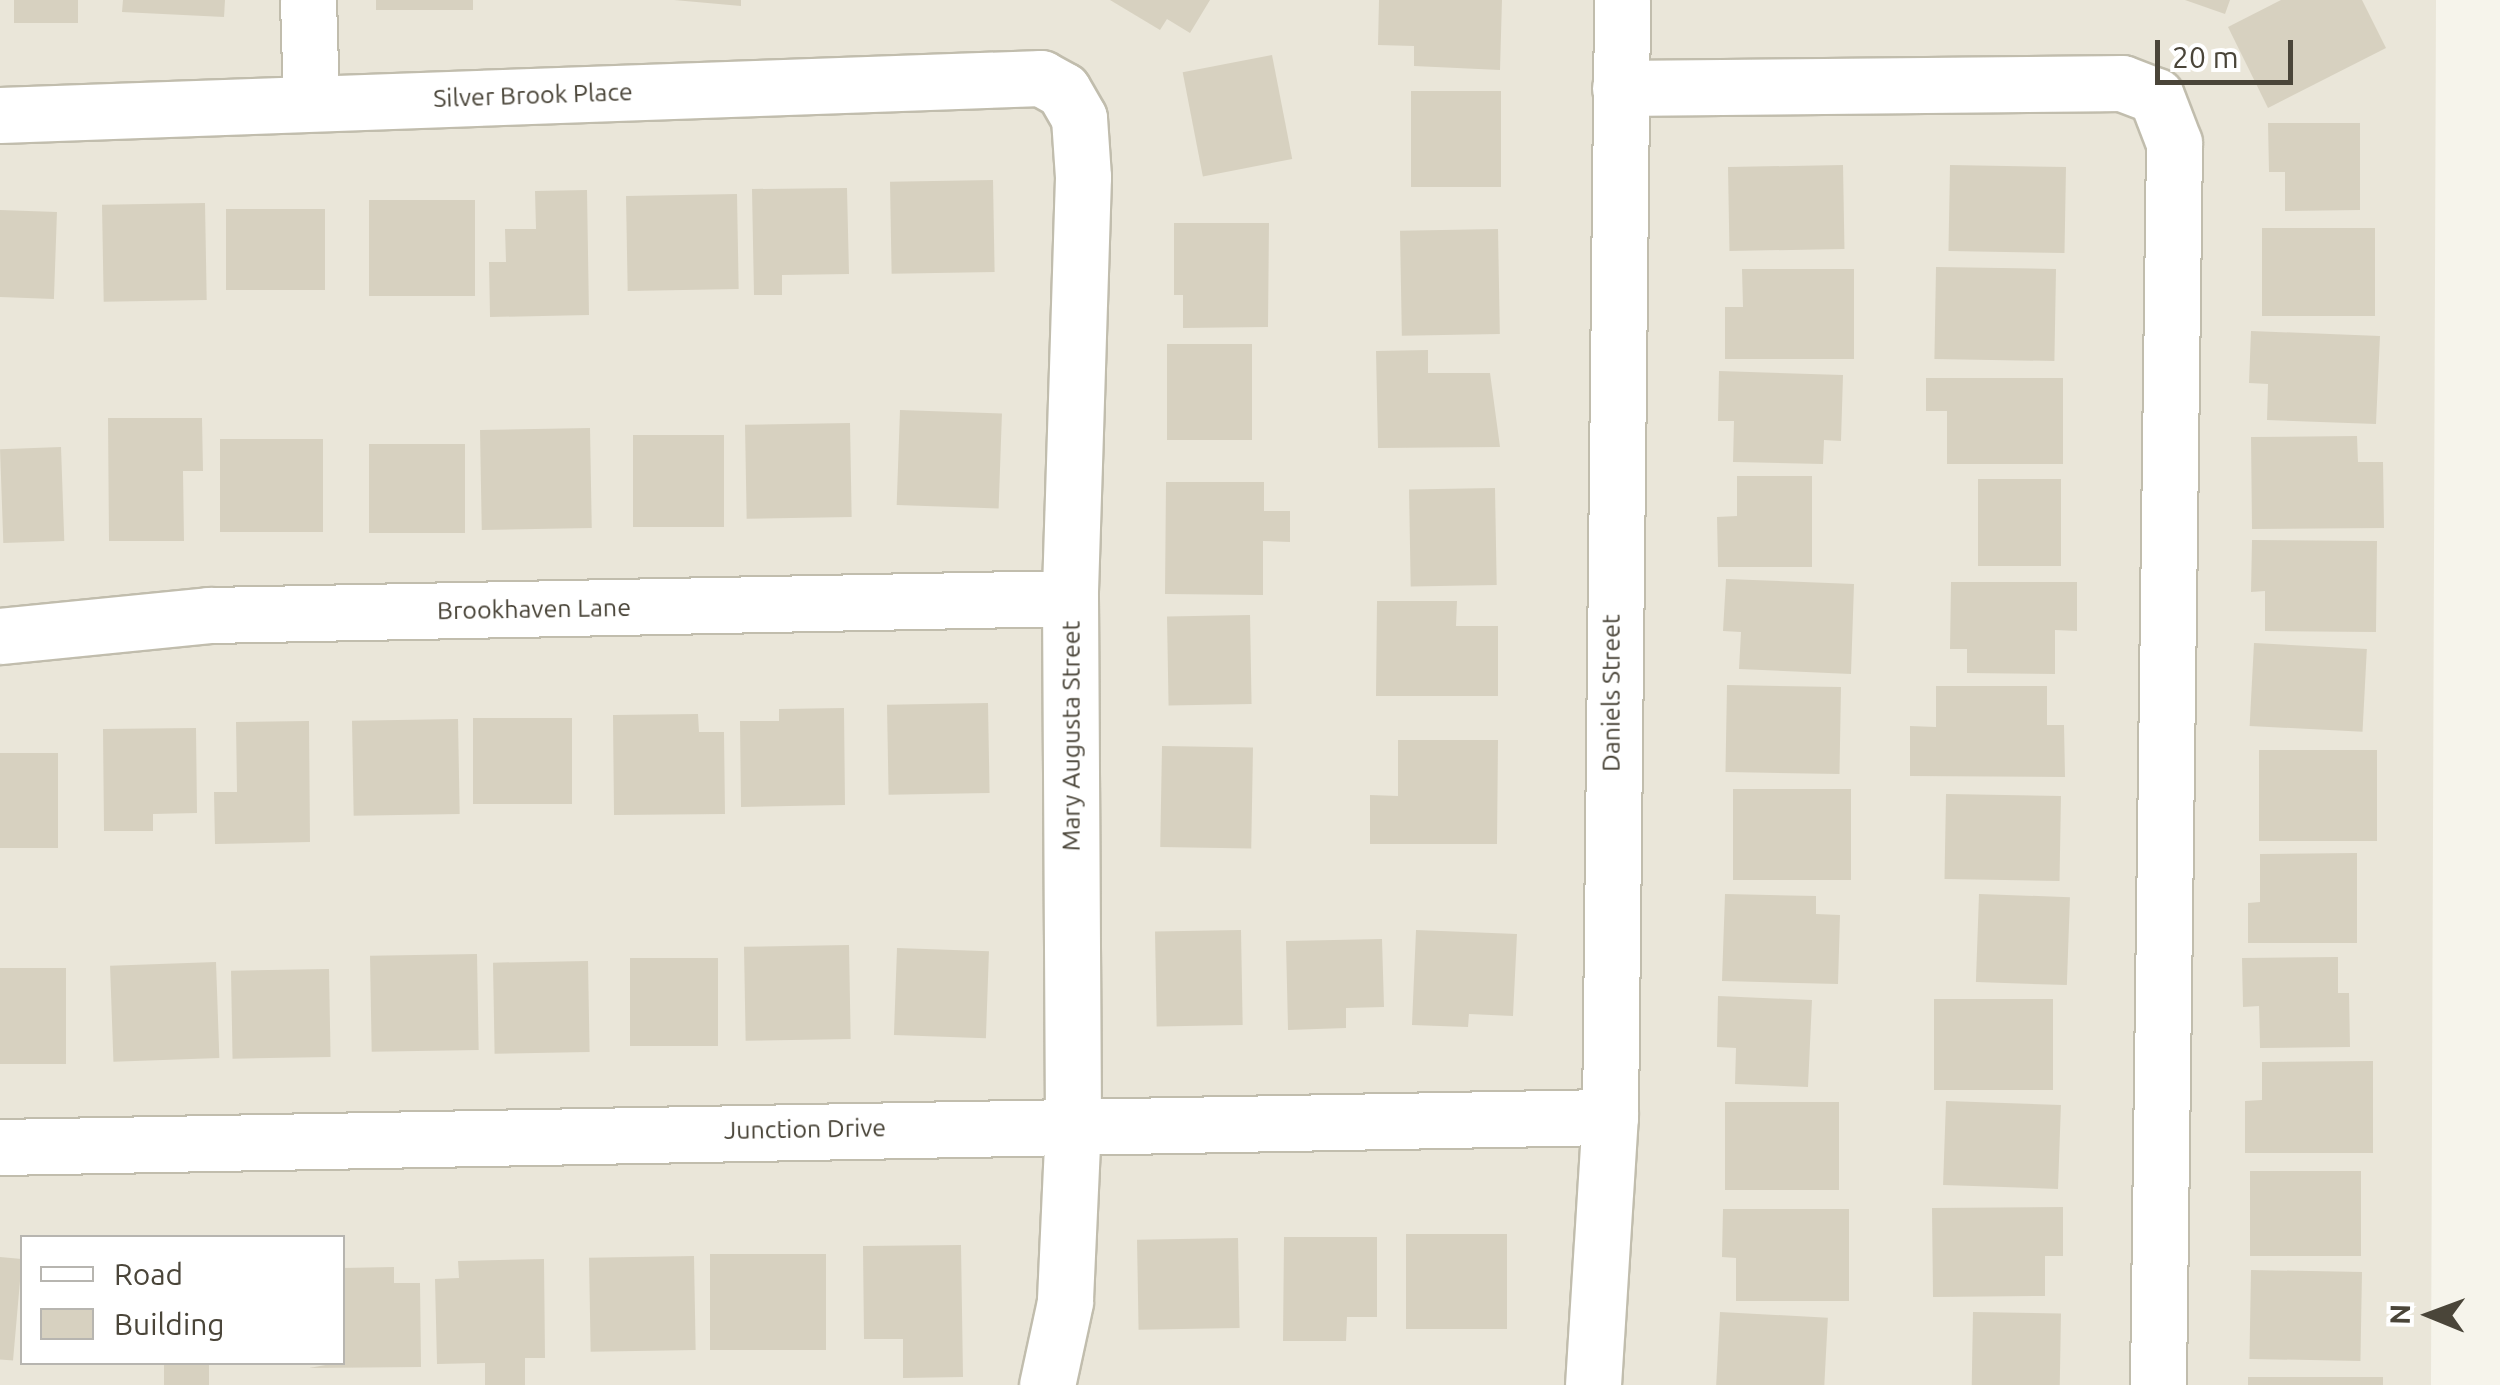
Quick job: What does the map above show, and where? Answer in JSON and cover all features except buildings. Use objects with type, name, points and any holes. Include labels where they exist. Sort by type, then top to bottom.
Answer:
[{"type":"street","points":[[308,0],[311,102]]},
{"type":"street","name":"Daniels Street","points":[[1593,1385],[1610,1117],[1622,0]]},
{"type":"street","name":"Silver Brook Place","points":[[0,115],[1041,78],[1062,90]]},
{"type":"street","points":[[1620,88],[2122,84],[2156,96],[2174,143],[2158,1385]]},
{"type":"street","name":"Mary Augusta Street","points":[[1048,1385],[1065,1302],[1073,1123],[1070,598],[1083,176],[1080,118],[1062,90]]},
{"type":"street","name":"Brookhaven Lane","points":[[0,636],[209,615],[1070,598]]},
{"type":"street","name":"Junction Drive","points":[[0,1147],[1073,1123],[1610,1117]]},
{"type":"shaded area","points":[[0,0],[2436,0],[2431,1385],[0,1385]]}]
